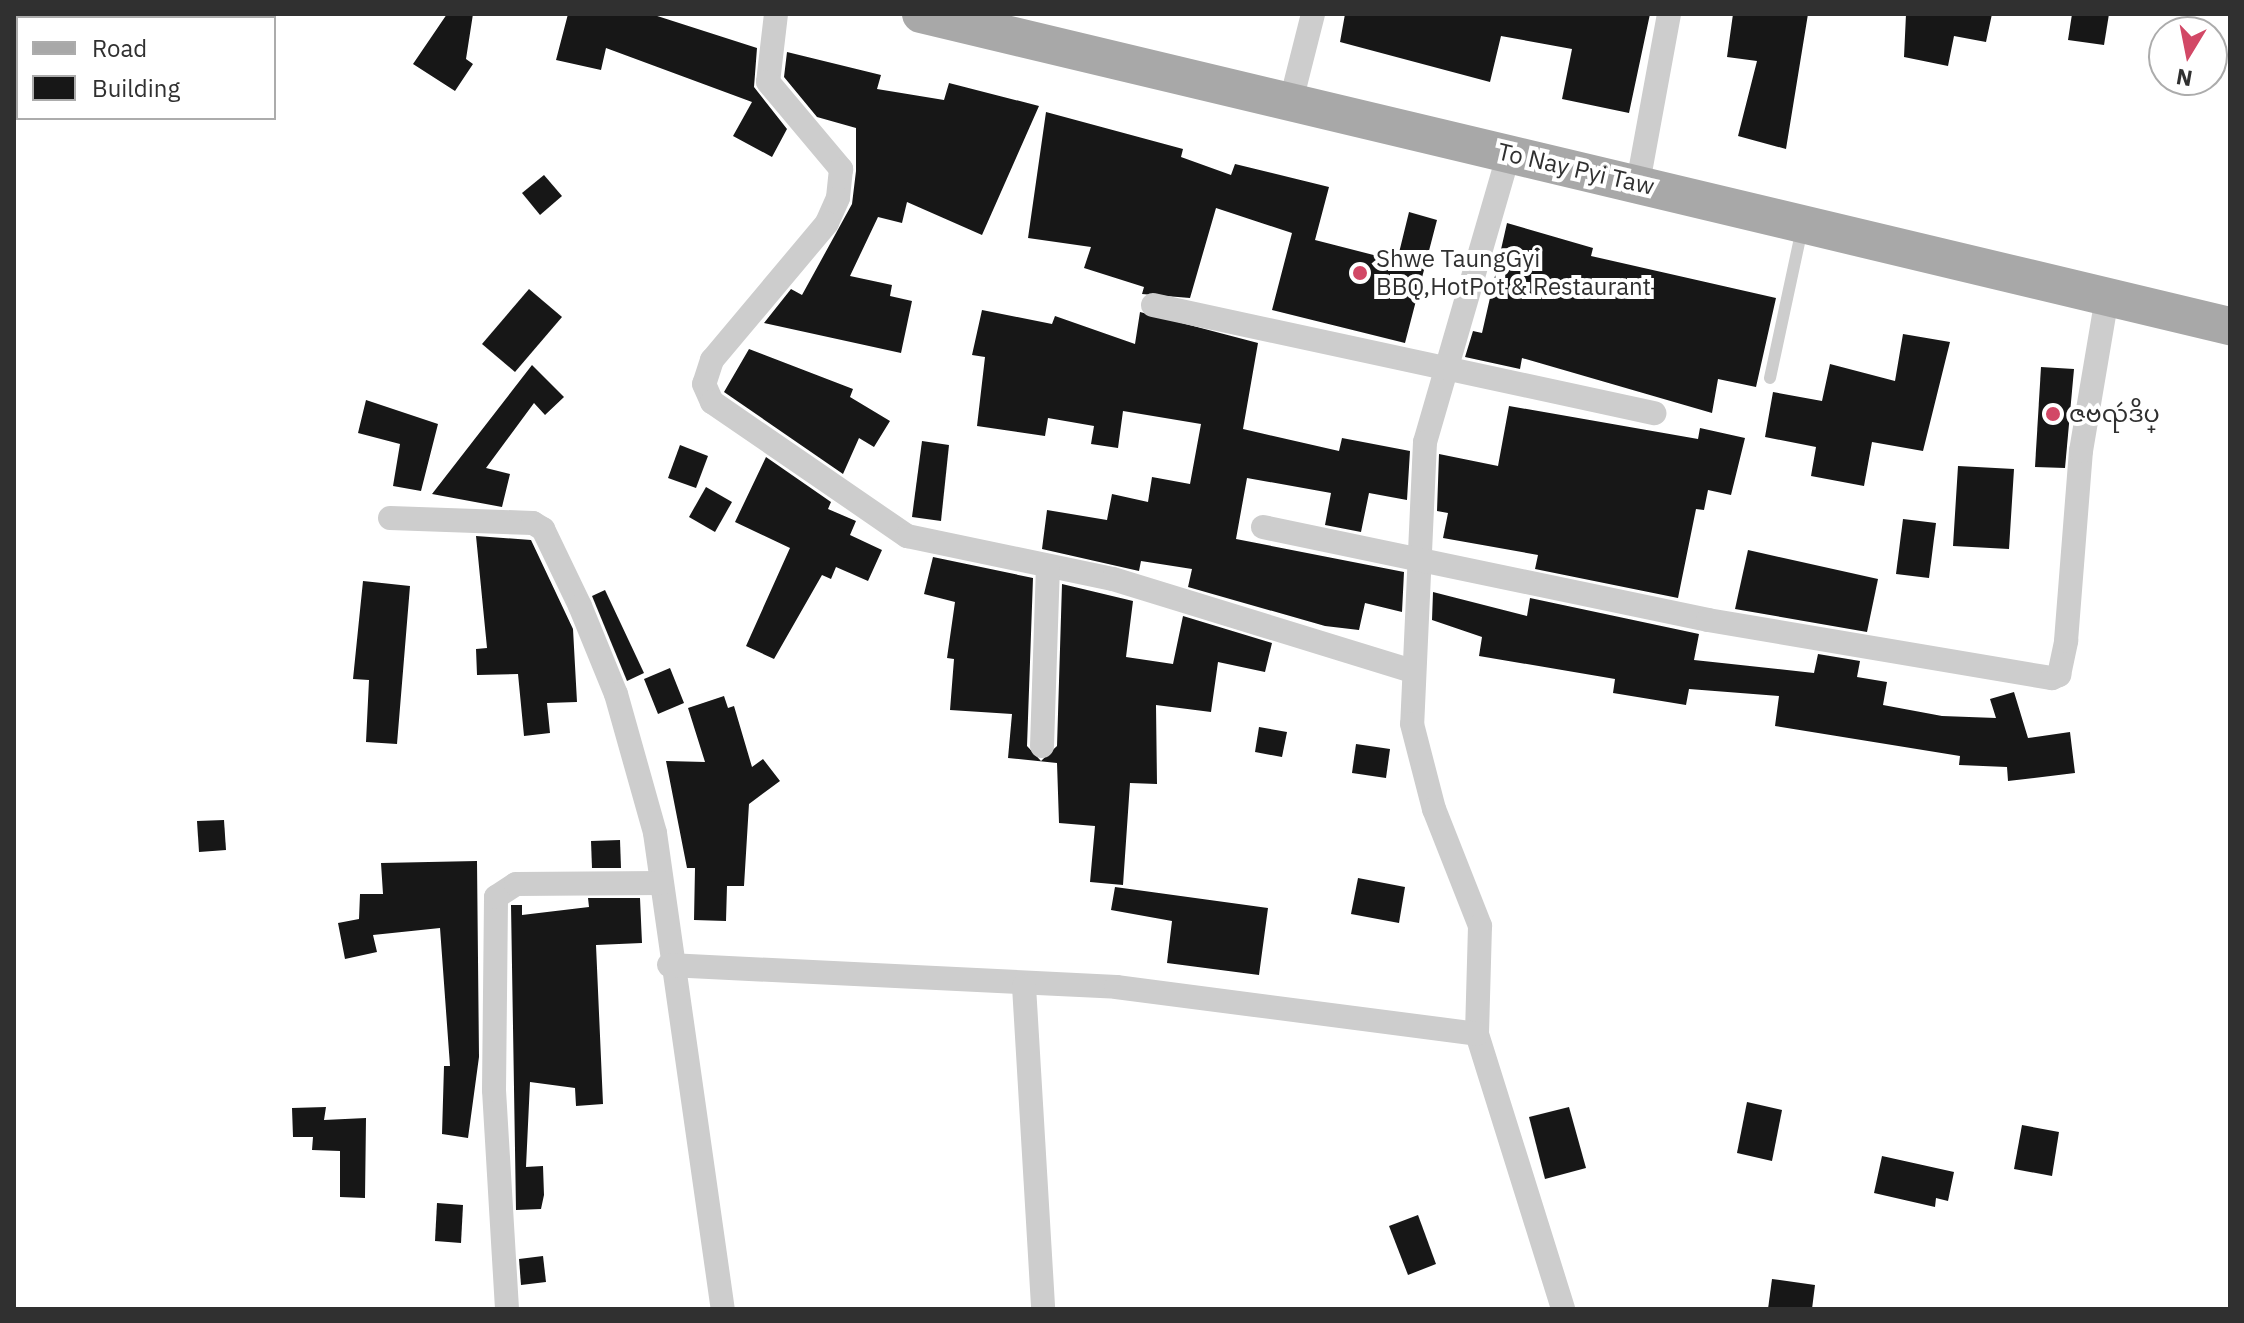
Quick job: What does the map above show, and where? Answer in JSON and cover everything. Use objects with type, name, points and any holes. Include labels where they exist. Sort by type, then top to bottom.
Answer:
[{"type":"main road","name":"To Nay Pyi Taw","points":[[921,14],[2230,326]]},
{"type":"street","points":[[776,14],[768,82],[841,169],[838,198],[827,223],[712,360],[704,384],[712,402],[907,536],[959,550],[1014,553],[1048,569],[1113,579],[1412,671]]},
{"type":"street","points":[[1291,101],[1313,14]]},
{"type":"street","points":[[1638,183],[1669,14]]},
{"type":"street","points":[[1509,153],[1441,370],[1425,442],[1421,555],[1412,671],[1412,724],[1434,809],[1480,926],[1477,1034],[1563,1309]]},
{"type":"street","points":[[1263,527],[1421,555],[1708,620],[2052,678],[2059,675],[2066,641],[2081,451],[2107,297]]},
{"type":"street","points":[[1153,305],[1441,370],[1654,413]]},
{"type":"street","points":[[390,518],[543,529],[616,694],[655,833],[669,965],[723,1309]]},
{"type":"street","points":[[1042,746],[1048,569]]},
{"type":"street","points":[[507,1309],[494,1090],[496,897],[516,884],[661,883]]},
{"type":"street","points":[[669,965],[1024,986],[1116,987],[1477,1034]]},
{"type":"street","points":[[1024,986],[1043,1309]]},
{"type":"lane","points":[[1770,378],[1803,222]]},
{"type":"building","points":[[447,14],[473,14],[466,59],[473,64],[455,91],[413,64]]},
{"type":"building","points":[[568,14],[651,14],[757,48],[754,87],[787,129],[772,157],[733,136],[752,102],[606,48],[601,70],[556,60]]},
{"type":"building","points":[[1345,14],[1650,14],[1629,113],[1562,99],[1572,49],[1501,36],[1490,82],[1340,42]]},
{"type":"building","points":[[1733,14],[1808,14],[1786,149],[1738,136],[1757,61],[1727,57]]},
{"type":"building","points":[[1906,14],[1992,14],[1986,42],[1954,36],[1948,66],[1904,57]]},
{"type":"building","points":[[2072,14],[2109,14],[2104,45],[2068,40]]},
{"type":"building","points":[[787,52],[881,75],[877,89],[944,100],[949,83],[1039,106],[982,235],[907,202],[902,223],[878,217],[850,276],[892,285],[890,296],[912,301],[901,353],[764,323],[791,289],[802,295],[852,204],[856,171],[856,128],[817,117],[784,77]]},
{"type":"building","points":[[1046,112],[1183,149],[1181,157],[1231,175],[1235,164],[1329,187],[1315,240],[1397,261],[1409,212],[1437,220],[1405,343],[1272,310],[1292,233],[1216,208],[1190,298],[1142,294],[1144,287],[1084,268],[1091,247],[1028,238]]},
{"type":"building","points":[[544,175],[562,196],[540,215],[522,193]]},
{"type":"building","points":[[1507,223],[1593,248],[1591,256],[1776,298],[1756,387],[1718,379],[1712,413],[1522,358],[1520,369],[1465,357],[1473,331],[1482,333]]},
{"type":"building","points":[[529,289],[562,317],[515,372],[482,344]]},
{"type":"building","points":[[982,310],[1052,324],[1055,316],[1135,344],[1140,312],[1258,343],[1243,429],[1339,451],[1342,438],[1410,451],[1407,500],[1369,493],[1361,532],[1325,525],[1331,493],[1247,478],[1236,539],[1404,572],[1402,612],[1365,603],[1359,630],[1325,626],[1188,587],[1192,569],[1141,561],[1139,571],[1042,549],[1047,510],[1107,520],[1112,494],[1148,502],[1152,477],[1190,484],[1201,424],[1123,411],[1118,448],[1091,444],[1094,426],[1048,418],[1045,436],[977,426],[985,357],[972,355]]},
{"type":"building","points":[[1903,334],[1950,342],[1923,451],[1872,442],[1864,486],[1811,476],[1816,447],[1765,437],[1773,392],[1822,401],[1830,364],[1895,381]]},
{"type":"building","points":[[749,349],[853,389],[850,397],[890,421],[874,447],[859,438],[843,474],[724,392]]},
{"type":"building","points":[[532,365],[564,397],[545,415],[534,403],[486,468],[510,474],[502,507],[432,494]]},
{"type":"building","points":[[2041,367],[2074,369],[2065,468],[2035,467]]},
{"type":"building","points":[[366,400],[438,424],[421,491],[393,486],[400,444],[358,433]]},
{"type":"building","points":[[1509,406],[1698,439],[1700,428],[1745,438],[1731,495],[1708,490],[1704,510],[1696,509],[1678,598],[1535,569],[1538,555],[1443,538],[1448,513],[1437,511],[1439,454],[1498,466]]},
{"type":"building","points":[[922,441],[949,445],[941,521],[912,517]]},
{"type":"building","points":[[680,445],[708,456],[696,488],[668,478]]},
{"type":"building","points":[[766,457],[831,502],[828,509],[856,521],[850,535],[882,550],[868,581],[836,567],[831,579],[822,575],[774,659],[746,646],[790,548],[735,522]]},
{"type":"building","points":[[1958,466],[2014,469],[2009,549],[1953,546]]},
{"type":"building","points":[[706,487],[732,502],[715,532],[689,517]]},
{"type":"building","points":[[1903,519],[1936,523],[1929,578],[1896,574]]},
{"type":"building","points":[[476,536],[531,540],[573,629],[577,702],[547,703],[550,733],[524,736],[518,674],[477,675],[476,649],[487,648]]},
{"type":"building","points":[[1748,550],[1878,579],[1867,632],[1735,609]]},
{"type":"building","points":[[933,557],[1033,578],[1027,746],[1041,761],[1057,746],[1062,584],[1133,601],[1126,657],[1173,664],[1183,616],[1272,643],[1265,672],[1218,662],[1211,712],[1156,705],[1157,784],[1130,783],[1123,885],[1090,882],[1095,826],[1059,823],[1057,763],[1008,758],[1012,714],[950,710],[954,659],[947,658],[955,602],[924,594]]},
{"type":"building","points":[[363,581],[410,586],[397,744],[366,742],[369,680],[353,679]]},
{"type":"building","points":[[605,590],[644,673],[627,681],[592,596]]},
{"type":"building","points":[[1433,592],[1527,616],[1530,598],[1699,634],[1694,660],[1814,673],[1818,654],[1860,661],[1857,677],[1887,682],[1883,705],[1942,716],[1996,718],[1990,699],[2014,692],[2028,738],[2070,732],[2075,773],[2008,781],[2007,767],[1959,765],[1960,756],[1775,726],[1779,696],[1689,689],[1686,705],[1613,693],[1615,679],[1479,656],[1482,637],[1432,620]]},
{"type":"building","points":[[670,668],[684,703],[658,714],[644,679]]},
{"type":"building","points":[[724,696],[728,708],[734,706],[752,767],[763,759],[780,781],[749,804],[744,886],[727,886],[726,921],[694,920],[695,868],[687,868],[666,761],[705,762],[688,708]]},
{"type":"building","points":[[1259,727],[1287,732],[1282,757],[1255,752]]},
{"type":"building","points":[[1356,744],[1390,749],[1386,778],[1352,773]]},
{"type":"building","points":[[224,820],[226,850],[199,852],[197,821]]},
{"type":"building","points":[[620,840],[621,868],[592,868],[591,841]]},
{"type":"building","points":[[477,861],[479,1057],[468,1138],[442,1134],[444,1066],[450,1066],[440,928],[373,935],[377,952],[345,959],[338,923],[359,919],[360,894],[383,894],[381,863]]},
{"type":"building","points":[[1358,878],[1405,887],[1399,923],[1351,914]]},
{"type":"building","points":[[1115,887],[1268,908],[1259,975],[1167,963],[1172,921],[1111,910]]},
{"type":"building","points":[[588,898],[640,898],[642,943],[596,945],[603,1104],[576,1106],[575,1088],[530,1082],[526,1167],[543,1166],[544,1195],[541,1209],[516,1210],[511,905],[522,905],[522,915],[589,907]]},
{"type":"building","points":[[1747,1102],[1782,1110],[1772,1161],[1737,1153]]},
{"type":"building","points":[[326,1107],[324,1120],[366,1118],[365,1198],[340,1197],[340,1151],[312,1150],[313,1137],[293,1137],[292,1108]]},
{"type":"building","points":[[1569,1107],[1586,1168],[1545,1179],[1529,1117]]},
{"type":"building","points":[[2022,1125],[2059,1132],[2052,1176],[2014,1169]]},
{"type":"building","points":[[1882,1156],[1954,1172],[1948,1201],[1936,1198],[1935,1207],[1874,1193]]},
{"type":"building","points":[[437,1203],[463,1205],[461,1243],[435,1241]]},
{"type":"building","points":[[1418,1215],[1436,1264],[1408,1275],[1389,1226]]},
{"type":"building","points":[[543,1256],[546,1282],[521,1285],[519,1259]]},
{"type":"building","points":[[1772,1279],[1815,1285],[1812,1309],[1768,1309]]},
{"type":"place","name":"Shwe TaungGyi BBQ,HotPot & Restaurant","points":[[1360,273]]},
{"type":"place","name":"ဇဗၺဴဒိပ္","points":[[2053,414]]}]
